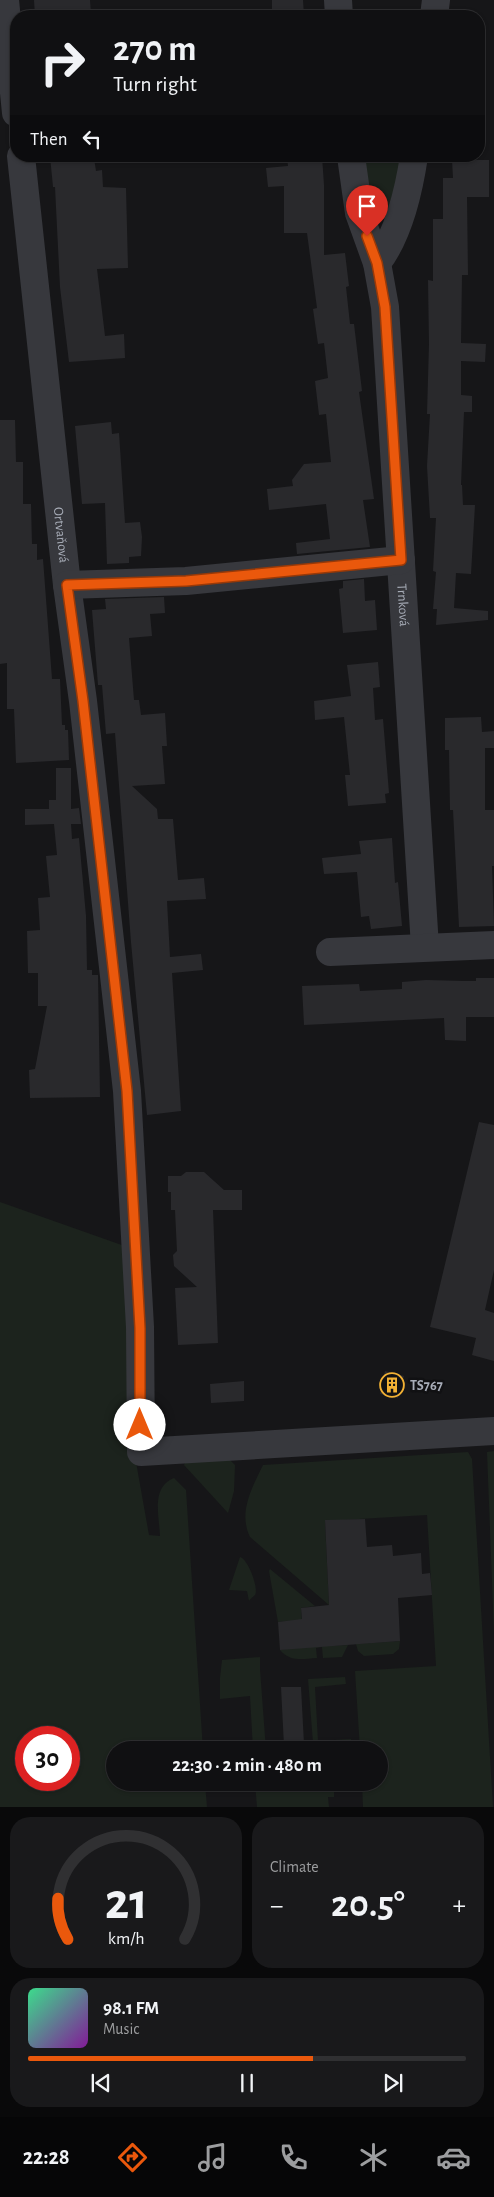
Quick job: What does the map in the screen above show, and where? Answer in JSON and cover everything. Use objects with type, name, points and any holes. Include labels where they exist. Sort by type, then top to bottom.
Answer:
[{"type":"street","points":[[5,0],[10,51]]},
{"type":"street","name":"Ortvaňová","points":[[22,162],[67,585],[83,701],[127,1091],[140,1328],[141,1452],[494,1430]]},
{"type":"street","name":"Trnková","points":[[352,162],[359,213],[377,263],[385,307],[425,946]]},
{"type":"street","points":[[377,263],[393,237],[412,162]]},
{"type":"street","points":[[67,585],[186,581],[401,560]]},
{"type":"street","points":[[330,952],[425,946],[494,945]]},
{"type":"shaded area","points":[[365,162],[401,162],[386,218],[381,220],[373,216]]},
{"type":"shaded area","points":[[0,1202],[133,1249],[133,1445],[149,1535],[160,1536],[158,1502],[162,1488],[174,1478],[186,1490],[202,1741],[106,1741],[106,1791],[206,1791],[207,1807],[0,1807]]},
{"type":"shaded area","points":[[494,1451],[494,1634],[487,1452]]},
{"type":"shaded area","points":[[468,1452],[472,1459],[493,1807],[363,1807],[362,1791],[388,1791],[388,1741],[359,1741],[355,1671],[436,1666],[427,1515],[325,1521],[329,1605],[250,1537],[245,1518],[246,1509],[263,1465]]},
{"type":"shaded area","points":[[229,1459],[235,1465],[234,1491],[228,1513],[184,1465],[186,1461]]},
{"type":"shaded area","points":[[240,1557],[246,1563],[254,1580],[256,1591],[249,1601],[247,1591],[229,1590]]},
{"type":"shaded area","points":[[270,1569],[315,1606],[301,1608],[304,1647],[348,1645],[342,1657],[323,1658],[322,1647],[316,1648],[317,1658],[306,1659],[292,1658],[280,1650],[293,1648],[291,1621],[278,1622]]},
{"type":"shaded area","points":[[400,1641],[399,1649],[393,1654],[364,1656],[358,1651],[356,1644]]},
{"type":"shaded area","points":[[260,1657],[265,1741],[252,1741],[250,1696],[220,1699],[222,1660]]},
{"type":"shaded area","points":[[345,1677],[346,1684],[315,1687],[318,1741],[313,1741],[308,1679]]},
{"type":"shaded area","points":[[351,1739],[351,1741],[318,1741]]},
{"type":"shaded area","points":[[256,1791],[334,1791],[334,1797],[328,1797],[329,1807],[257,1807]]},
{"type":"building","points":[[34,0],[90,0],[91,10],[35,10]]},
{"type":"building","points":[[272,0],[303,0],[304,10],[272,10]]},
{"type":"building","points":[[485,160],[489,160],[489,197],[467,197],[468,275],[462,275],[461,343],[486,344],[485,362],[461,361],[461,395],[472,396],[472,412],[464,412],[461,485],[463,505],[475,505],[471,574],[456,573],[454,608],[488,611],[488,620],[436,625],[437,609],[433,609],[436,572],[433,571],[436,518],[430,518],[427,466],[430,414],[427,414],[428,280],[433,281],[433,219],[443,219],[443,178],[453,178],[452,162],[485,162]]},
{"type":"building","points":[[51,162],[95,162],[96,171],[102,170],[103,187],[126,188],[128,268],[97,269],[105,336],[124,334],[125,358],[69,362],[60,287],[55,187],[53,187]]},
{"type":"building","points":[[288,162],[322,162],[324,255],[345,253],[349,286],[346,287],[350,324],[354,324],[362,391],[359,392],[374,499],[363,500],[370,547],[297,554],[296,543],[330,539],[326,504],[269,510],[267,489],[293,486],[292,480],[304,464],[331,462],[326,414],[319,415],[315,381],[328,378],[324,343],[318,344],[313,309],[317,308],[307,233],[284,233],[284,186],[268,187],[266,168],[288,166]]},
{"type":"building","points":[[0,420],[15,420],[16,462],[23,462],[23,504],[31,504],[32,544],[37,544],[37,560],[43,559],[52,679],[60,679],[62,725],[65,725],[65,730],[68,730],[69,760],[16,763],[14,709],[7,709],[7,663],[0,664]]},
{"type":"building","points":[[111,422],[112,434],[119,433],[125,523],[140,522],[142,537],[141,556],[129,557],[129,563],[107,564],[105,503],[82,504],[75,426]]},
{"type":"building","points":[[364,579],[365,601],[375,600],[377,630],[343,633],[339,589],[343,588],[343,581]]},
{"type":"building","points":[[164,597],[165,613],[150,614],[152,636],[129,638],[134,700],[139,700],[141,715],[165,713],[167,746],[162,746],[165,784],[132,786],[157,809],[158,819],[173,819],[178,880],[204,878],[206,899],[167,901],[170,957],[201,954],[203,970],[172,973],[181,1111],[147,1115],[131,942],[115,733],[106,734],[102,685],[98,685],[92,610],[106,609],[105,599]]},
{"type":"building","points":[[378,662],[380,687],[373,688],[375,720],[383,719],[389,793],[385,794],[386,803],[348,806],[345,775],[350,775],[344,717],[315,720],[314,701],[351,696],[347,665]]},
{"type":"building","points":[[481,717],[482,732],[494,731],[494,748],[485,748],[485,810],[494,810],[494,866],[492,866],[494,926],[459,927],[453,810],[450,810],[449,750],[445,750],[445,718]]},
{"type":"building","points":[[56,768],[71,768],[71,809],[79,808],[81,824],[71,824],[72,839],[79,838],[86,916],[87,970],[92,970],[92,975],[98,975],[100,1097],[30,1098],[29,1070],[35,1069],[47,1006],[38,1006],[38,973],[28,973],[27,931],[40,930],[38,898],[50,897],[46,856],[57,855],[54,824],[25,825],[25,809],[49,809],[49,800],[56,800]]},
{"type":"building","points":[[392,838],[395,883],[398,882],[402,926],[371,929],[369,916],[361,917],[357,872],[324,874],[322,858],[361,854],[359,841]]},
{"type":"building","points":[[476,978],[494,978],[494,1017],[466,1017],[466,1041],[445,1040],[444,1018],[304,1025],[302,986],[359,984],[360,991],[402,989],[402,982],[426,980],[476,981]]},
{"type":"building","points":[[479,1122],[494,1125],[494,1270],[485,1310],[494,1313],[494,1361],[472,1355],[476,1338],[430,1327]]},
{"type":"building","points":[[186,1172],[204,1172],[224,1190],[242,1190],[242,1210],[213,1210],[218,1343],[178,1345],[175,1288],[197,1287],[174,1266],[173,1255],[177,1251],[175,1210],[171,1210],[171,1192],[168,1192],[168,1176],[181,1176]]},
{"type":"building","name":"TS767","points":[[385,1371],[404,1376],[398,1398],[380,1394]]},
{"type":"building","points":[[244,1381],[244,1401],[211,1403],[210,1384]]},
{"type":"building","points":[[365,1519],[367,1547],[392,1545],[393,1556],[421,1553],[422,1574],[430,1573],[432,1595],[398,1598],[400,1641],[280,1650],[278,1622],[302,1619],[301,1608],[329,1605],[325,1520]]},
{"type":"building","points":[[281,1687],[301,1687],[304,1741],[284,1741]]},
{"type":"place","name":"TS767","points":[[392,1385]]},
{"type":"route","points":[[140,1425],[140,1328],[127,1091],[83,701],[67,585],[186,581],[401,560],[385,307],[377,263],[367,236]]}]
